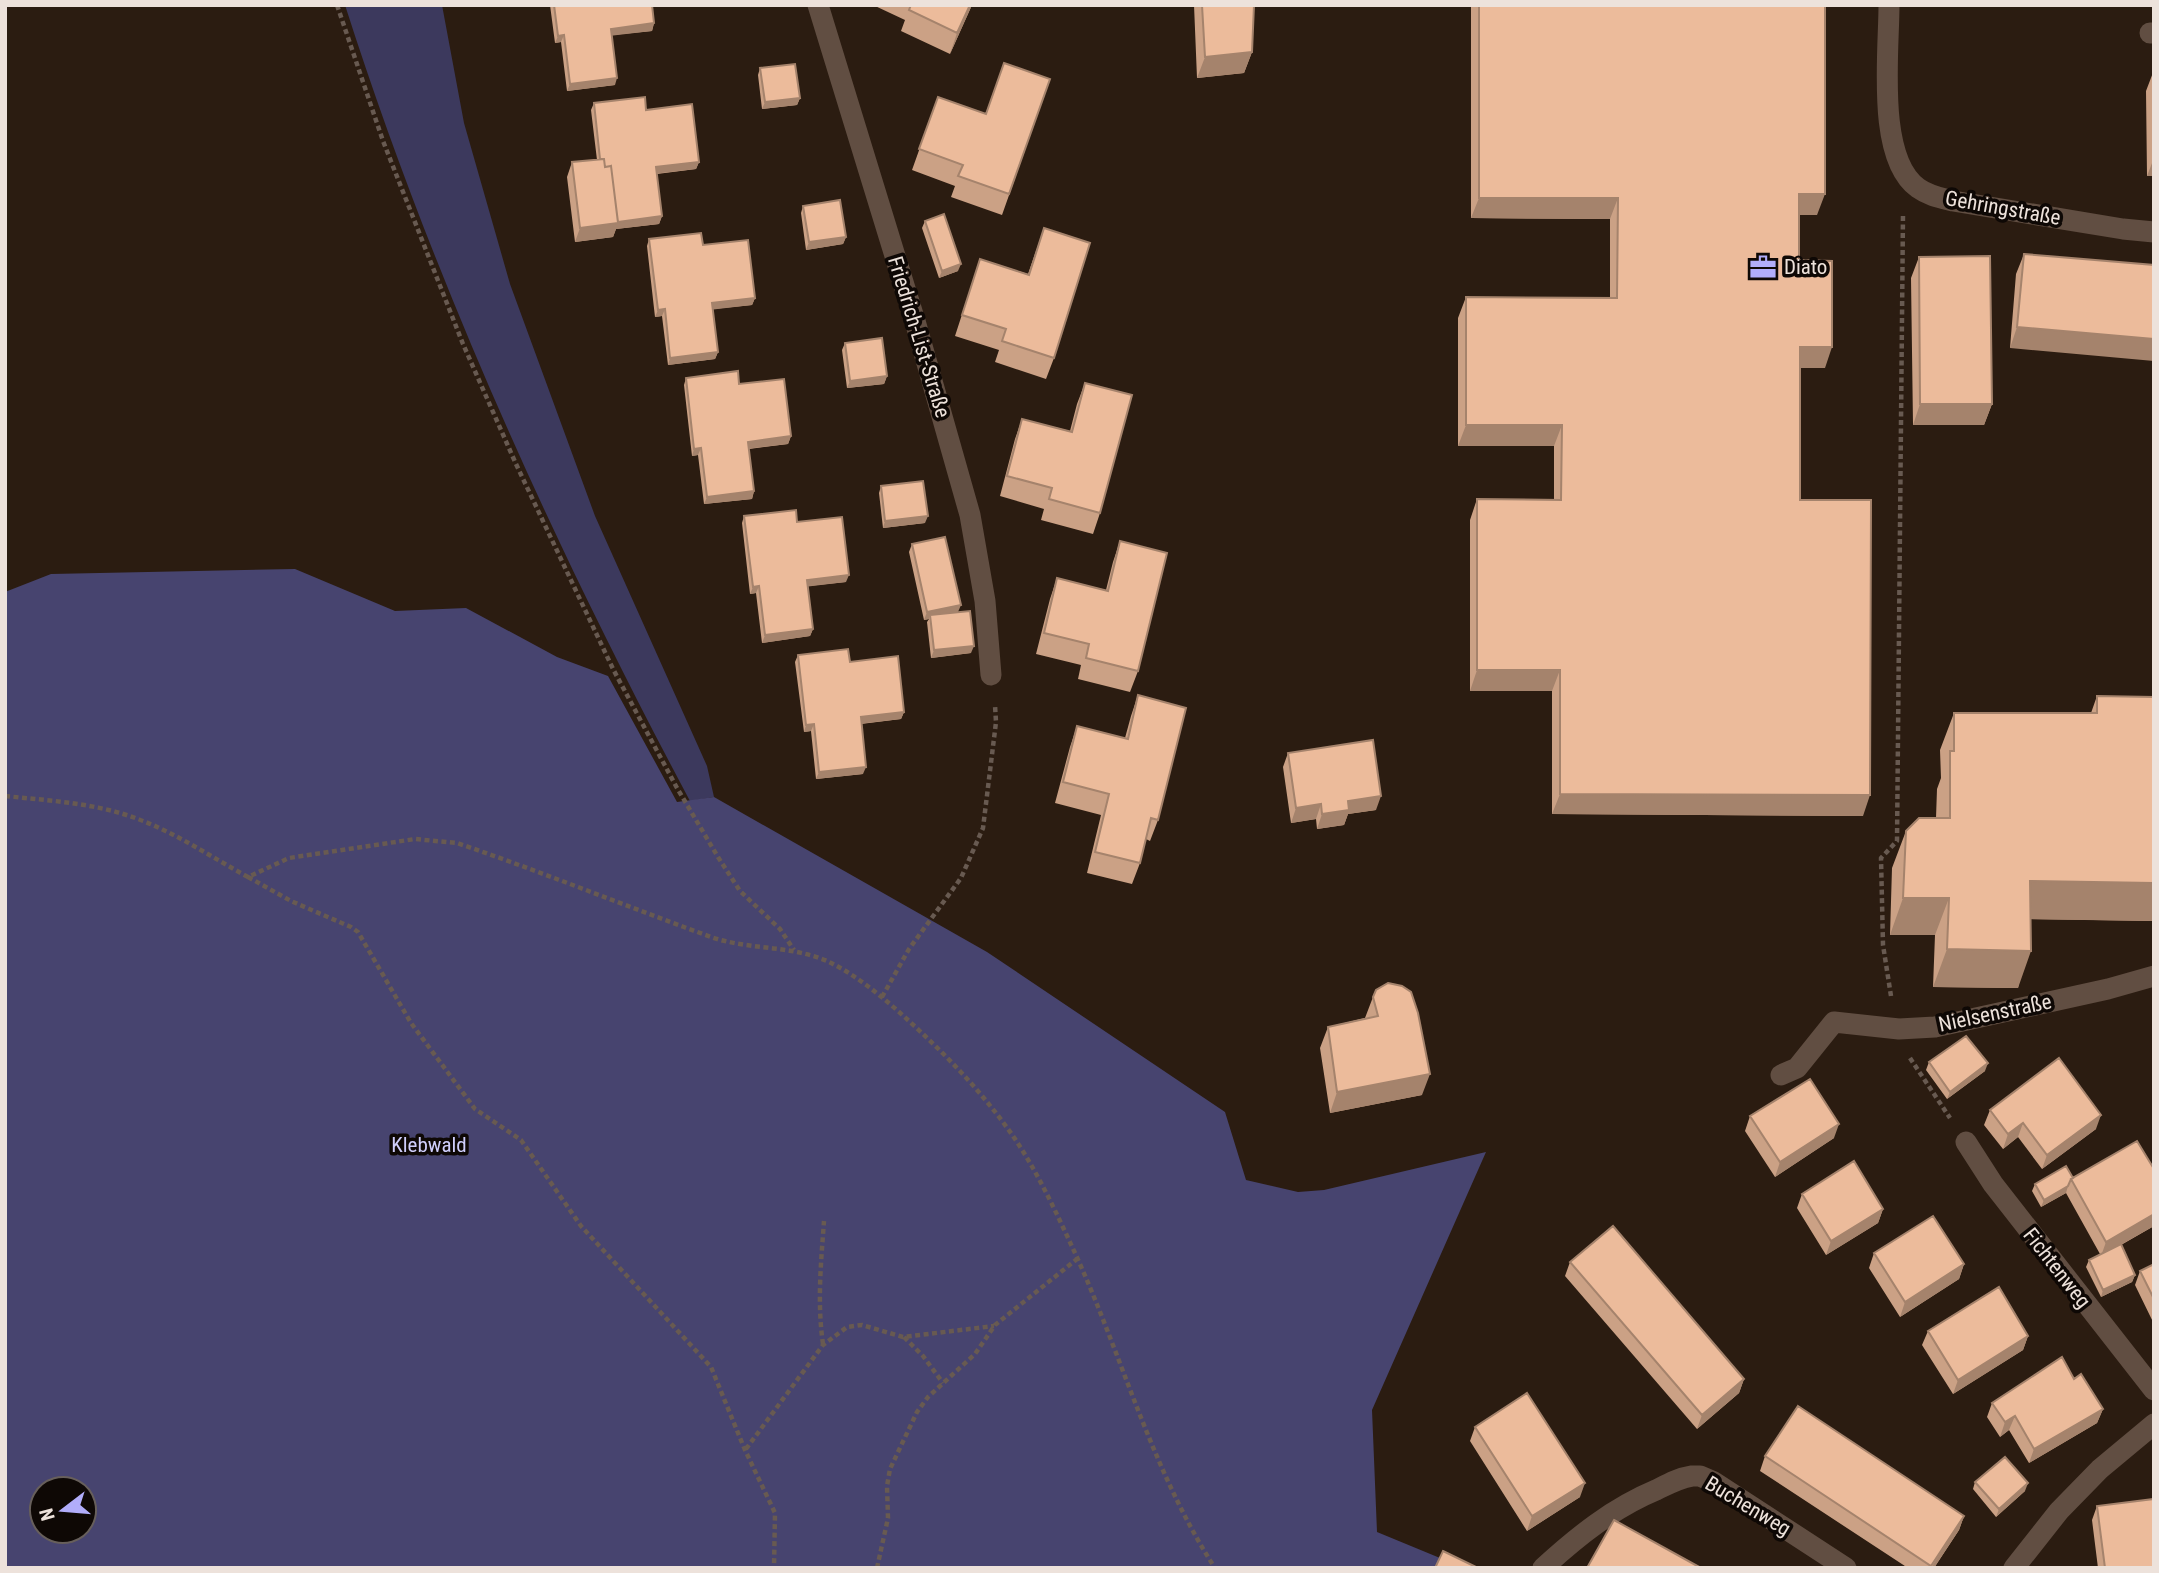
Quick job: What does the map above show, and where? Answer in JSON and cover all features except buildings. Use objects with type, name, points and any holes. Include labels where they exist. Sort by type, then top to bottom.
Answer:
[{"type":"street","name":"Friedrich-List-Straße","points":[[817,5],[960,477],[980,568],[988,625],[991,675]]},
{"type":"street","name":"Gehringstraße","points":[[1889,5],[1889,129],[1893,150],[1907,177],[1917,188],[1931,196],[1954,201],[2154,232]]},
{"type":"street","name":"Nielsenstraße","points":[[1782,1075],[1797,1068],[1834,1022],[1899,1029],[1935,1027],[2108,989],[2154,976]]},
{"type":"street","name":"Fichtenweg","points":[[1966,1142],[1993,1184],[2154,1390]]},
{"type":"street","points":[[2014,1568],[2059,1511],[2099,1469],[2154,1424]]},
{"type":"street","name":"Buchenweg","points":[[1543,1568],[1582,1533],[1613,1511],[1637,1498],[1692,1476],[1700,1476],[1714,1482],[1846,1568]]},
{"type":"path","points":[[337,5],[383,141],[463,344],[521,476],[612,669],[671,778],[718,857],[740,891],[780,929],[794,951]]},
{"type":"path","points":[[1907,177],[1902,225],[1896,842],[1881,858],[1883,945],[1889,989],[1910,1059],[1966,1142]]},
{"type":"path","points":[[882,997],[909,949],[961,878],[983,828],[996,722],[991,675]]},
{"type":"path","points":[[5,796],[85,805],[132,817],[155,826],[292,901],[358,932],[411,1023],[475,1109],[521,1140],[582,1226],[710,1367],[775,1513],[774,1568]]},
{"type":"path","points":[[248,877],[289,858],[415,839],[457,843],[716,939],[794,951],[825,961],[882,997],[943,1052],[1009,1129],[1027,1158],[1077,1259],[1119,1357],[1161,1469],[1180,1509],[1215,1568]]},
{"type":"path","points":[[823,1345],[819,1279],[824,1221]]},
{"type":"path","points":[[877,1568],[888,1518],[887,1486],[890,1469],[917,1412],[928,1397],[975,1354],[995,1325],[1077,1259]]},
{"type":"path","points":[[745,1450],[823,1345],[838,1332],[854,1325],[870,1326],[903,1337],[918,1350],[943,1383]]},
{"type":"path","points":[[903,1337],[995,1325]]},
{"type":"shaded area","points":[[345,5],[442,5],[464,123],[510,284],[595,516],[707,766],[714,797],[690,801],[544,510],[457,310],[417,210]]},
{"type":"green space","name":"Klebwald","points":[[295,569],[395,611],[466,608],[557,657],[608,676],[677,802],[714,797],[987,952],[1225,1112],[1246,1180],[1298,1192],[1324,1190],[1486,1152],[1372,1410],[1377,1532],[1440,1558],[1436,1568],[5,1568],[5,592],[51,574]]},
{"type":"place","name":"Diato","points":[[1763,267]]}]
